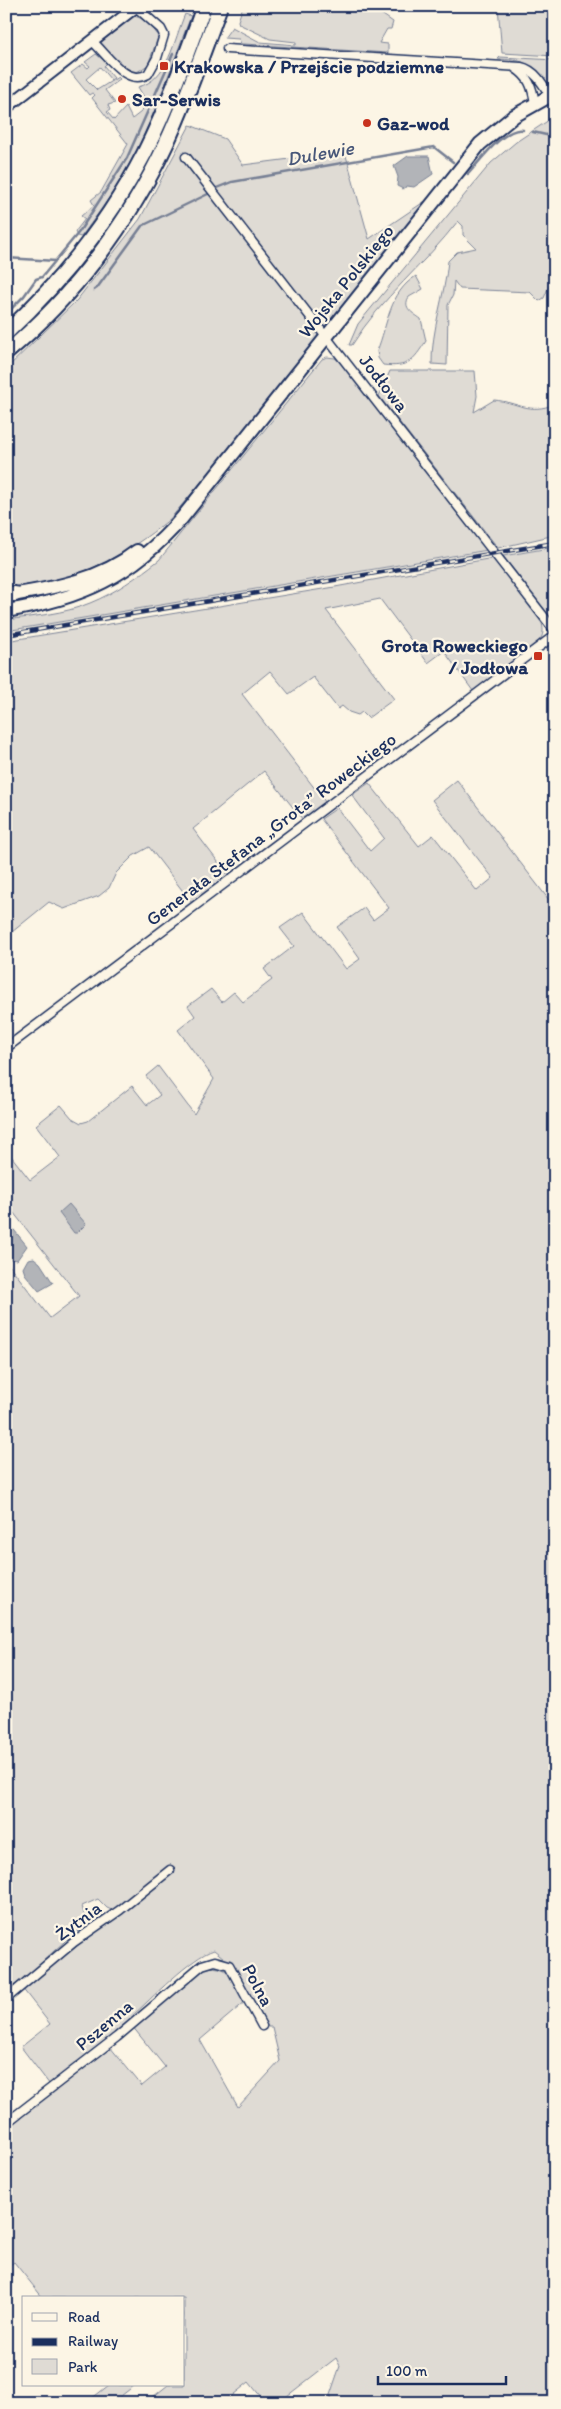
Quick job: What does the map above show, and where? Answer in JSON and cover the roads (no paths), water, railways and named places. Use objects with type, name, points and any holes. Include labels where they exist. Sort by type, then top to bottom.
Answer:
[{"type":"highway","points":[[6,333],[68,270],[97,231],[123,191],[158,124],[204,6]]},
{"type":"highway","points":[[9,352],[79,280],[116,230],[139,194],[177,119],[220,6]]},
{"type":"main road","name":"Wojska Polskiego","points":[[6,611],[73,596],[119,575],[163,539],[480,144],[514,116],[552,94]]},
{"type":"main road","name":"Wojska Polskiego","points":[[9,595],[72,583],[128,559],[157,536],[198,496]]},
{"type":"street","points":[[6,108],[92,41],[137,6],[161,29],[164,35],[157,58],[148,74],[138,78],[124,74],[92,41]]},
{"type":"street","name":"Wojska Polskiego","points":[[227,49],[511,66],[529,70],[552,94]]},
{"type":"street","points":[[511,66],[524,74],[531,83],[535,103]]},
{"type":"street","name":"Jodłowa","points":[[186,157],[555,631]]},
{"type":"street","name":"Generała Stefana „Grota” Roweckiego","points":[[6,1048],[555,635]]},
{"type":"street","name":"Żytnia","points":[[6,1999],[74,1942],[120,1910],[170,1870]]},
{"type":"street","name":"Pszenna","points":[[6,2123],[116,2037],[202,1965],[215,1961],[224,1963]]},
{"type":"street","name":"Polna","points":[[224,1963],[229,1965],[234,1971],[262,2026]]},
{"type":"waterway","points":[[6,314],[24,296],[36,279],[42,277],[79,232],[127,158],[173,54]]},
{"type":"waterway","name":"Dulewie","points":[[468,174],[500,139],[516,130],[523,130]]},
{"type":"waterway","name":"Dulewie","points":[[533,132],[555,137]]},
{"type":"waterway","name":"Dulewie","points":[[217,188],[232,182],[434,147],[453,162]]},
{"type":"waterway","name":"Dulewie","points":[[94,290],[142,226],[208,194]]},
{"type":"waterway","name":"Dulewie","points":[[6,258],[56,261]]},
{"type":"railway","points":[[6,635],[555,543]]},
{"type":"place","name":"Krakowska / Przejście podziemne","points":[[164,66]]},
{"type":"place","name":"Sar-Serwis","points":[[122,99]]},
{"type":"place","name":"Gaz-wod","points":[[367,123]]},
{"type":"place","name":"Grota Roweckiego / Jodłowa","points":[[538,656]]}]
